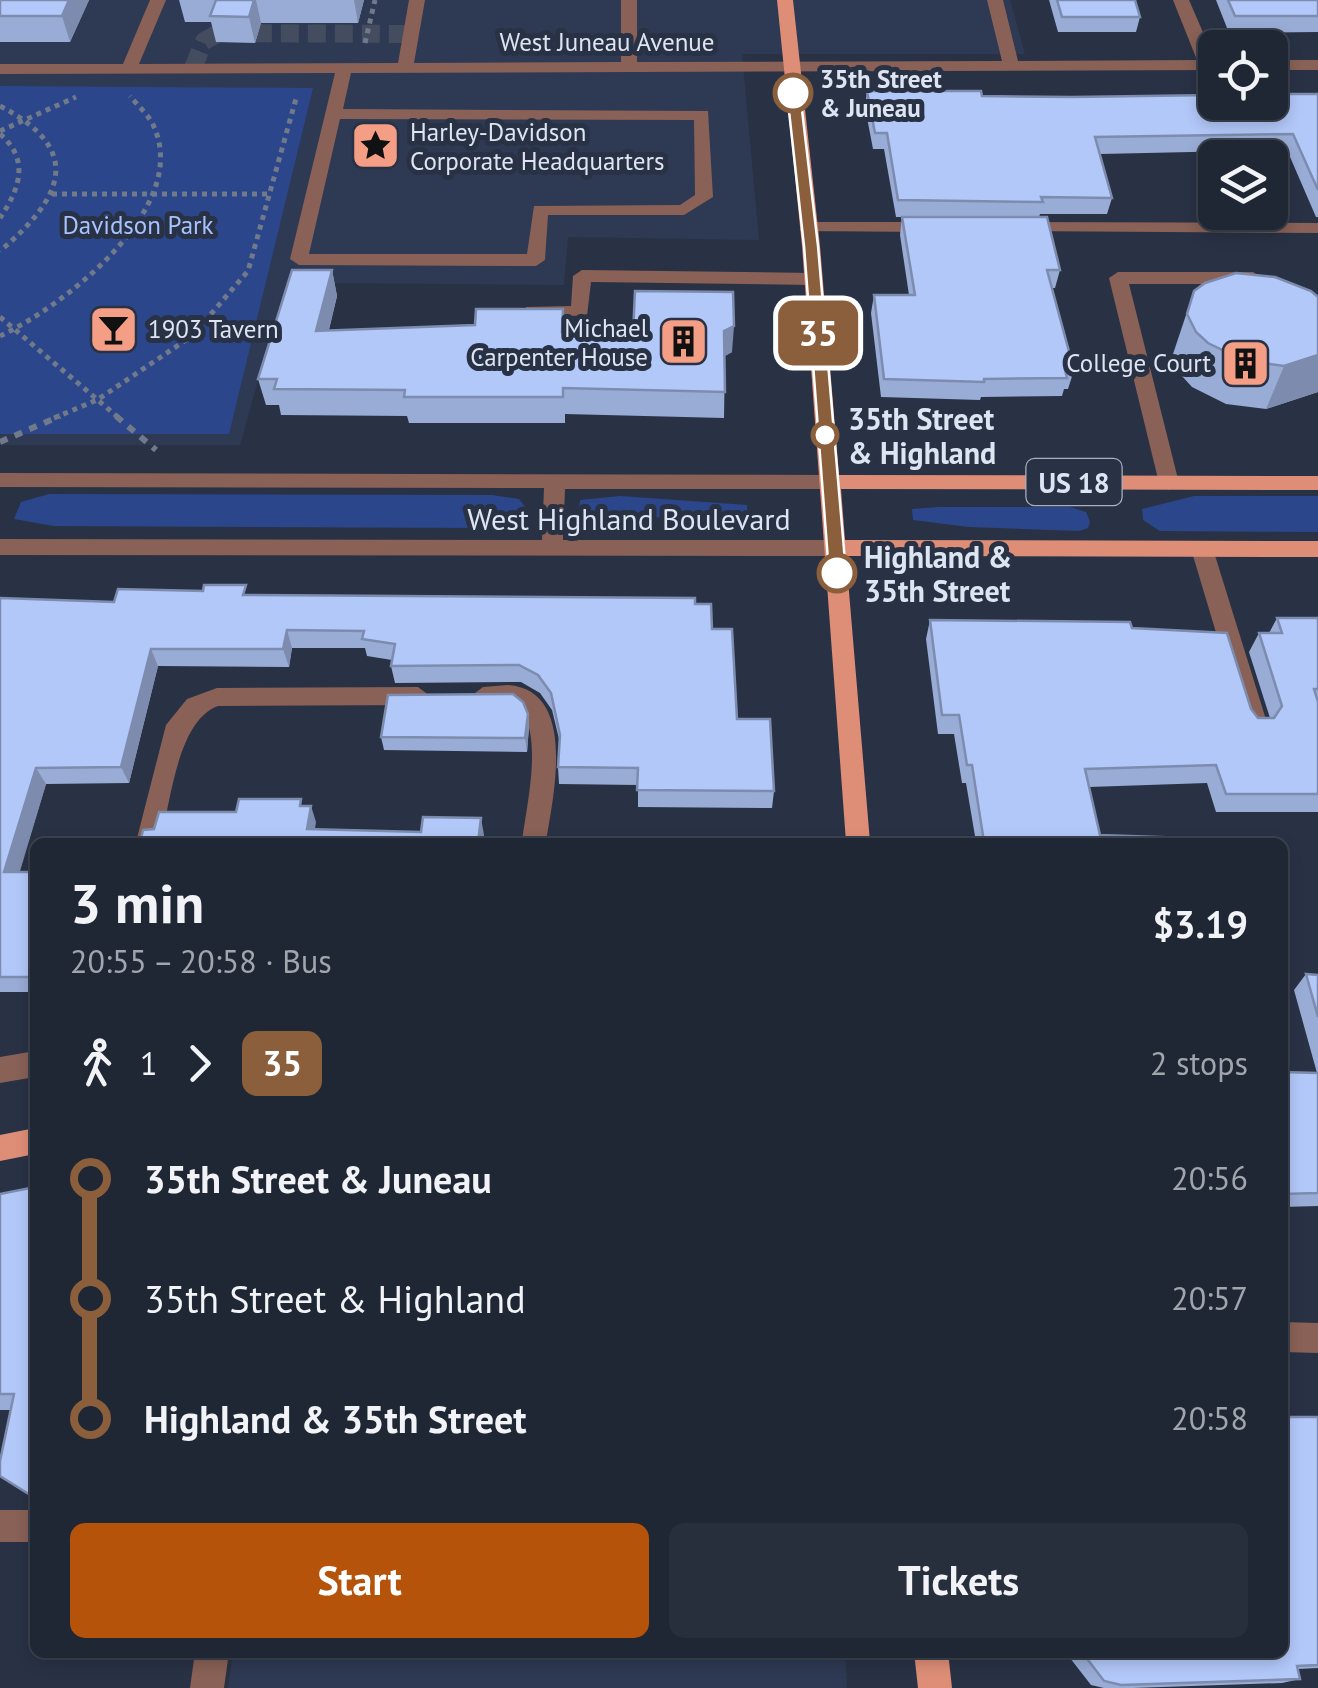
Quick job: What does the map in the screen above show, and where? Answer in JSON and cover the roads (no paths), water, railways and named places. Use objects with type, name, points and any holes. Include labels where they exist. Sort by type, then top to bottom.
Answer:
[{"type":"main road","points":[[785,0],[814,279],[858,838]]},
{"type":"main road","name":"West Highland Boulevard","points":[[829,482],[1318,483]]},
{"type":"main road","name":"West Highland Boulevard","points":[[836,548],[1318,549]]},
{"type":"main road","points":[[0,1148],[30,1142]]},
{"type":"main road","points":[[932,1658],[935,1688]]},
{"type":"street","points":[[129,68],[158,0]]},
{"type":"street","points":[[405,68],[417,0]]},
{"type":"street","points":[[629,0],[629,67]]},
{"type":"street","points":[[995,0],[1011,64]]},
{"type":"street","points":[[1181,0],[1198,37]]},
{"type":"street","name":"West Juneau Avenue","points":[[0,68],[629,67],[650,91],[792,67],[1198,65]]},
{"type":"street","points":[[1288,65],[1318,65]]},
{"type":"street","points":[[334,114],[650,91],[702,115],[704,197],[684,210],[540,210],[536,260],[299,259],[344,68]]},
{"type":"street","points":[[806,227],[953,227]]},
{"type":"street","points":[[991,227],[1318,228]]},
{"type":"street","points":[[522,311],[580,312],[582,276],[814,279]]},
{"type":"street","points":[[1169,482],[1118,278],[1276,278]]},
{"type":"street","name":"West Highland Boulevard","points":[[0,480],[829,482]]},
{"type":"street","points":[[552,547],[555,481]]},
{"type":"street","name":"West Highland Boulevard","points":[[0,547],[836,548]]},
{"type":"street","points":[[1202,549],[1256,726]]},
{"type":"street","points":[[149,838],[178,724],[195,705],[217,698],[521,695],[537,708],[545,727],[534,838]]},
{"type":"street","points":[[0,1070],[30,1065]]},
{"type":"street","points":[[1288,1336],[1318,1338]]},
{"type":"street","points":[[0,1526],[30,1526]]},
{"type":"street","points":[[206,1688],[211,1658]]},
{"type":"tunnel","points":[[193,68],[204,41],[219,33],[411,34]]},
{"type":"place","name":"35th Street & Juneau","points":[[793,93]]},
{"type":"place","name":"Harley-Davidson Corporate Headquarters","points":[[375,146]]},
{"type":"place","name":"1903 Tavern","points":[[113,329]]},
{"type":"place","name":"Michael Carpenter House","points":[[683,342]]},
{"type":"place","name":"College Court","points":[[1246,363]]},
{"type":"place","name":"35th Street & Highland","points":[[825,435]]},
{"type":"place","name":"Highland & 35th Street","points":[[837,573]]},
{"type":"park label","name":"Davidson Park","points":[[138,225]]}]
